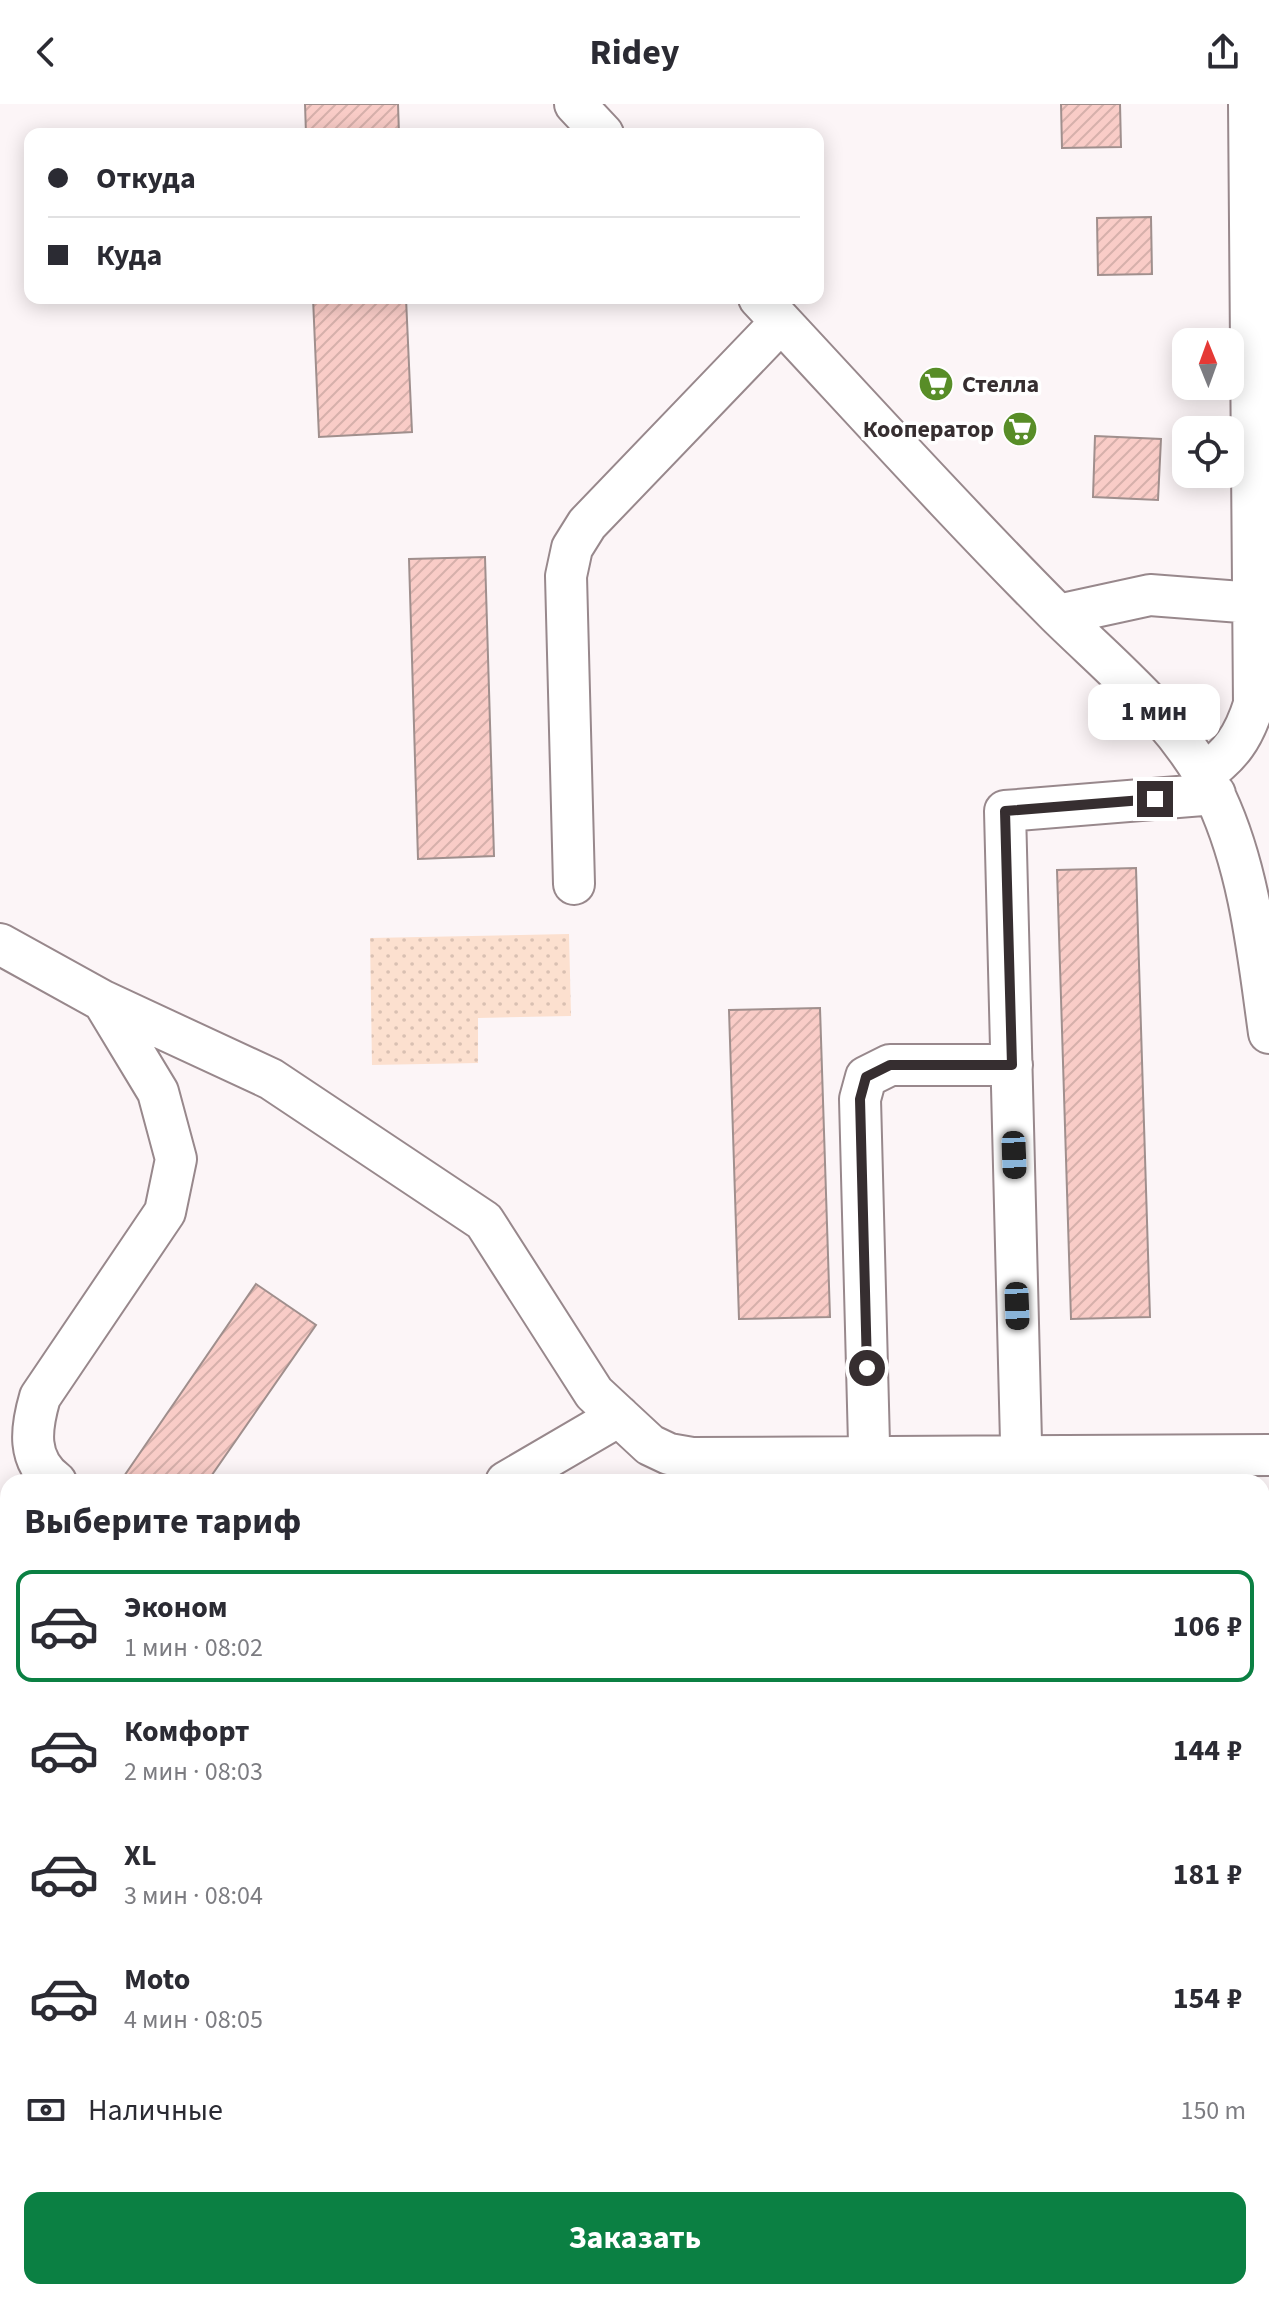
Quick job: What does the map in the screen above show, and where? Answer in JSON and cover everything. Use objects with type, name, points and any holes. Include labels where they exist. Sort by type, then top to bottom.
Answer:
[{"type":"street","points":[[575,104],[597,128]]},
{"type":"street","points":[[1021,1469],[1005,811],[1209,785],[1261,702],[1254,603],[1249,104]]},
{"type":"street","points":[[574,884],[566,576],[572,548],[587,524],[770,310],[1058,615],[1124,677],[1179,740],[1209,785],[1233,838],[1262,925],[1269,1033]]},
{"type":"street","points":[[1058,615],[1150,595],[1254,603]]},
{"type":"street","points":[[0,944],[103,1001],[271,1079],[484,1221],[594,1393],[650,1445],[669,1454],[870,1470],[1021,1469],[1269,1455]]},
{"type":"street","points":[[45,1474],[35,1456],[31,1428],[40,1397],[165,1212],[176,1159],[158,1092],[103,1001]]},
{"type":"street","points":[[870,1470],[860,1099],[866,1077],[890,1065],[1012,1065]]},
{"type":"street","points":[[520,1474],[619,1416]]},
{"type":"shaded area","points":[[569,934],[571,1016],[478,1018],[478,1063],[372,1065],[370,938]]},
{"type":"building","points":[[305,104],[398,104],[399,128],[306,128]]},
{"type":"building","points":[[1061,104],[1120,104],[1121,147],[1062,148]]},
{"type":"building","points":[[1151,217],[1152,274],[1098,275],[1097,218]]},
{"type":"building","points":[[313,304],[406,304],[412,432],[319,437]]},
{"type":"building","points":[[1095,436],[1161,439],[1158,500],[1093,497]]},
{"type":"building","points":[[485,557],[494,856],[418,859],[409,559]]},
{"type":"building","points":[[1136,868],[1150,1317],[1071,1319],[1057,870]]},
{"type":"building","points":[[820,1008],[830,1317],[739,1319],[729,1010]]},
{"type":"building","points":[[256,1284],[316,1325],[213,1474],[125,1474]]},
{"type":"place","name":"Стелла","points":[[936,384]]},
{"type":"place","name":"Кооператор","points":[[1020,429]]},
{"type":"route","points":[[867,1368],[860,1099],[866,1077],[890,1065],[1012,1065],[1005,811],[1155,799]]}]
